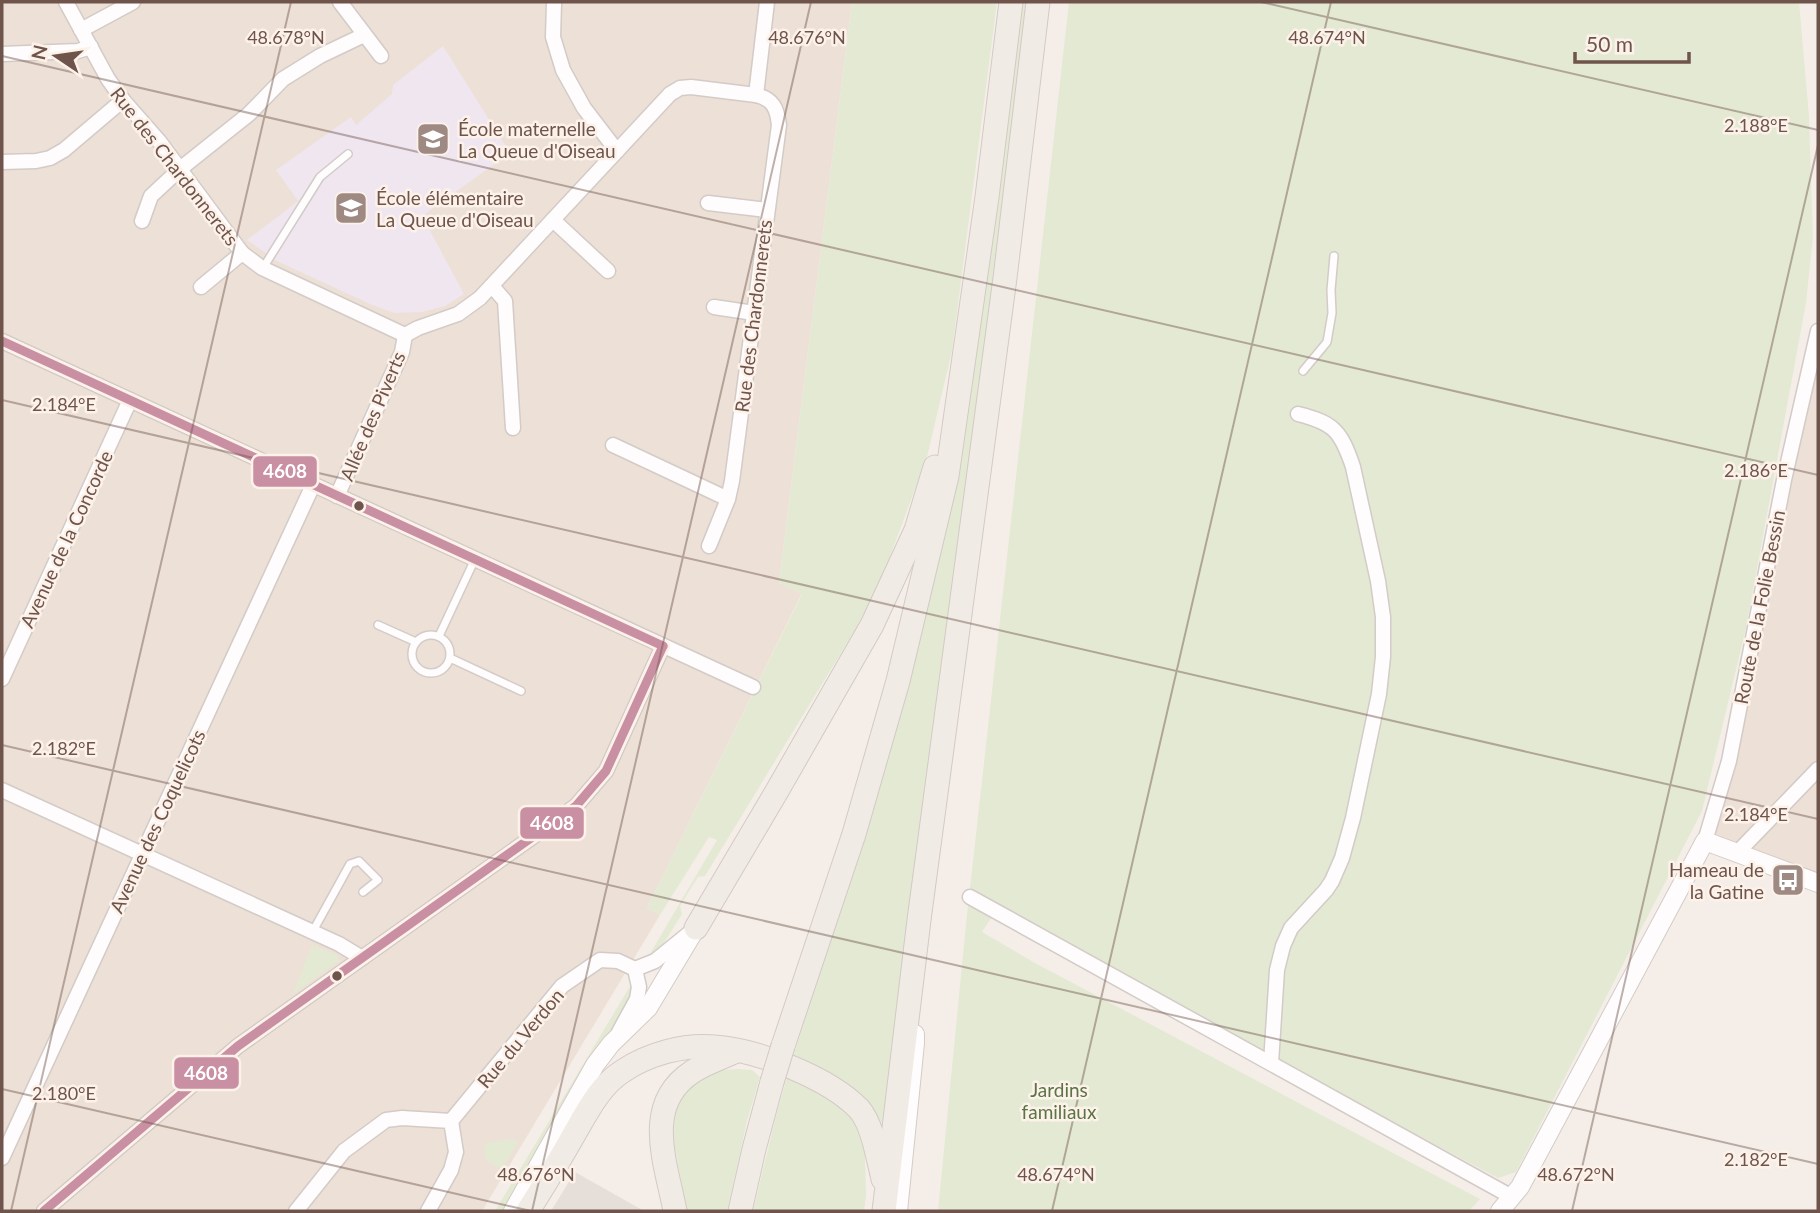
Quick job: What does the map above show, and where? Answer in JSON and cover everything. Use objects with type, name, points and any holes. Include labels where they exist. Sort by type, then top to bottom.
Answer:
[{"type":"main road","points":[[740,1211],[772,1082],[854,834],[898,681],[947,475],[987,197],[1011,2]]},
{"type":"main road","points":[[890,1205],[912,979],[1038,2]]},
{"type":"main road","points":[[696,928],[872,625],[916,530],[961,380]]},
{"type":"main road","points":[[524,1205],[598,1094],[622,1071],[650,1057],[671,1051],[715,1047],[761,1057],[803,1072],[821,1081],[860,1111],[869,1127],[890,1205]]},
{"type":"main road","points":[[675,1211],[660,1122],[665,1104],[678,1083],[693,1071],[736,1051]]},
{"type":"street","name":"Rue des Chardonnerets","points":[[66,2],[108,79],[159,141],[242,253],[262,268],[405,335]]},
{"type":"street","points":[[81,30],[133,2]]},
{"type":"street","points":[[340,2],[381,56]]},
{"type":"street","points":[[405,335],[458,314],[480,298],[670,94],[680,88],[691,87],[756,95],[767,2]]},
{"type":"street","points":[[554,3],[553,37],[563,70],[584,108],[617,151]]},
{"type":"street","points":[[142,221],[151,196],[249,114],[283,79],[320,56],[364,35]]},
{"type":"street","points":[[2,54],[78,51],[91,47]]},
{"type":"street","name":"Rue des Chardonnerets","points":[[709,546],[728,499],[734,469],[779,125],[774,104],[756,95]]},
{"type":"street","points":[[2,162],[50,158],[64,150],[123,100]]},
{"type":"street","points":[[708,203],[767,210]]},
{"type":"street","points":[[553,220],[608,271]]},
{"type":"street","points":[[201,287],[242,253]]},
{"type":"street","points":[[492,286],[505,301],[513,428]]},
{"type":"street","points":[[715,307],[754,313]]},
{"type":"street","name":"Route de la Folie Bessin","points":[[1704,841],[1729,761],[1784,480],[1818,331]]},
{"type":"street","name":"Allée des Piverts","points":[[337,496],[402,352],[405,335]]},
{"type":"street","points":[[2,341],[753,687]]},
{"type":"street","name":"Avenue de la Concorde","points":[[2,679],[130,400]]},
{"type":"street","points":[[1271,1063],[1280,956],[1292,928],[1326,890],[1342,858],[1374,718],[1383,657],[1383,617],[1378,581],[1353,467],[1338,433],[1331,426],[1298,414]]},
{"type":"street","points":[[613,445],[728,499]]},
{"type":"street","name":"Avenue des Coquelicots","points":[[2,1158],[313,485]]},
{"type":"street","points":[[44,1211],[238,1045],[576,806],[606,771],[663,646]]},
{"type":"street","points":[[1736,854],[1818,769]]},
{"type":"street","points":[[2,790],[340,944],[362,958]]},
{"type":"street","points":[[1500,1211],[1526,1174],[1704,841],[1818,883]]},
{"type":"street","points":[[970,897],[1512,1196]]},
{"type":"street","points":[[513,1211],[524,1205],[583,1085],[637,999],[639,987],[635,969],[655,961],[696,928]]},
{"type":"street","points":[[611,1044],[648,1009],[696,928]]},
{"type":"street","name":"Rue du Verdon","points":[[451,1121],[562,986],[600,960],[618,961],[635,969]]},
{"type":"street","points":[[296,1211],[344,1151],[386,1120],[401,1118],[451,1121],[456,1152],[451,1170],[429,1211]]},
{"type":"lane","points":[[262,268],[320,177],[348,154]]},
{"type":"lane","points":[[1303,371],[1327,342],[1332,313],[1334,256]]},
{"type":"lane","points":[[439,636],[475,559]]},
{"type":"lane","points":[[378,625],[416,642]]},
{"type":"lane","points":[[427,635],[439,636],[449,645],[450,658],[439,672],[421,670],[413,660],[416,642],[427,635]]},
{"type":"lane","points":[[450,658],[521,691]]},
{"type":"lane","points":[[313,932],[349,864],[359,861],[378,880],[363,892]]},
{"type":"shaded area","points":[[2,2],[852,2],[779,583],[802,593],[647,908],[660,915],[482,1211],[2,1211]]},
{"type":"shaded area","name":"École élémentaire La Queue d'Oiseau","points":[[443,46],[510,153],[422,216],[464,294],[445,306],[422,312],[394,313],[277,261],[247,240],[298,201],[276,170],[351,117],[356,125],[392,94],[393,85]]},
{"type":"shaded area","points":[[1818,331],[1818,884],[1705,841]]},
{"type":"shaded area","points":[[575,1172],[644,1211],[551,1211]]},
{"type":"green space","points":[[852,2],[997,2],[952,351],[927,457],[885,570],[858,625],[705,876],[698,877],[680,906],[682,914],[659,951],[648,957],[717,840],[709,837],[660,915],[647,908],[802,594],[779,583]]},
{"type":"green space","points":[[1019,2],[1029,2],[1018,96],[882,1123],[863,1098],[793,1057],[902,707]]},
{"type":"green space","name":"Jardins familiaux","points":[[1069,2],[1799,2],[1809,117],[1813,237],[1806,303],[1746,628],[1702,811],[1516,1172],[1498,1178],[996,911],[982,932],[1035,963],[1480,1199],[1469,1211],[938,1211],[966,924]]},
{"type":"green space","points":[[312,945],[337,955],[339,961],[293,994]]},
{"type":"green space","points":[[632,983],[634,994],[505,1211],[495,1211]]},
{"type":"green space","points":[[722,1070],[752,1070],[760,1077],[747,1121],[727,1211],[687,1211],[671,1128],[679,1099],[689,1087],[705,1076]]},
{"type":"green space","points":[[788,1074],[850,1112],[865,1152],[864,1211],[753,1211]]},
{"type":"green space","points":[[514,1139],[518,1142],[502,1169],[485,1159],[485,1143]]},
{"type":"transit line","name":"4608","points":[[2,341],[663,646]]},
{"type":"transit line","name":"4608","points":[[44,1211],[238,1046],[576,806],[606,771],[663,646]]},
{"type":"place","name":"École maternelle La Queue d'Oiseau","points":[[433,139]]},
{"type":"place","name":"École élémentaire La Queue d'Oiseau","points":[[351,208]]},
{"type":"place","name":"Hameau de la Gatine","points":[[1788,880]]}]
